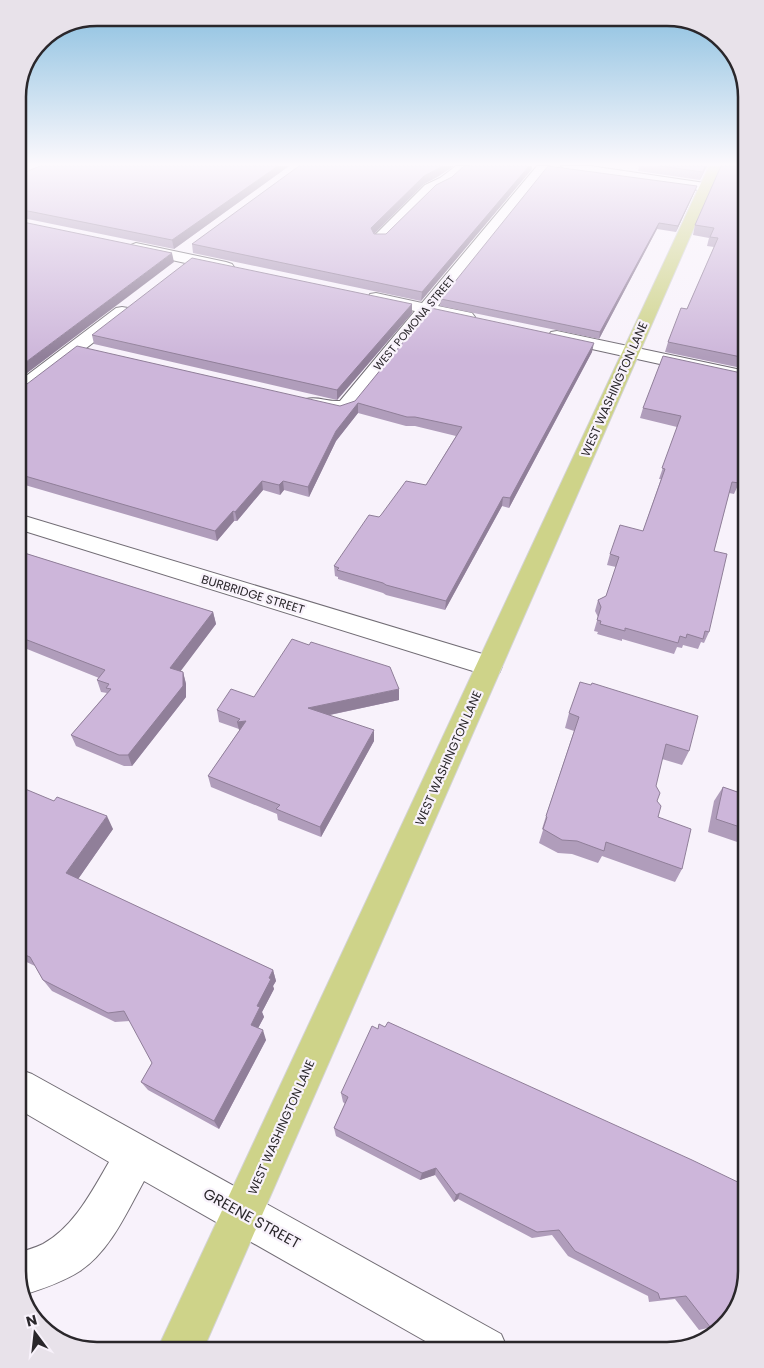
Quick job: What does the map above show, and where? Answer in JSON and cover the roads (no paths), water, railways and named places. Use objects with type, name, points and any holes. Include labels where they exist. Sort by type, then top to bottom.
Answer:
[{"type":"main road","name":"WEST WASHINGTON LANE","points":[[184,1342],[686,230]]},
{"type":"street","points":[[380,238],[388,230]]},
{"type":"street","name":"WEST POMONA STREET","points":[[293,398],[331,408],[340,408],[347,404],[491,230]]},
{"type":"street","points":[[120,244],[186,254],[238,269]]},
{"type":"street","points":[[170,275],[186,254]]},
{"type":"street","points":[[360,295],[484,321]]},
{"type":"street","points":[[26,385],[139,299]]},
{"type":"street","points":[[542,333],[738,374]]},
{"type":"street","points":[[76,347],[101,353]]},
{"type":"street","name":"BURBRIDGE STREET","points":[[26,523],[489,666]]},
{"type":"street","name":"GREENE STREET","points":[[26,1093],[471,1342]]},
{"type":"street","points":[[26,1272],[43,1267],[71,1252],[92,1227],[136,1155]]}]
